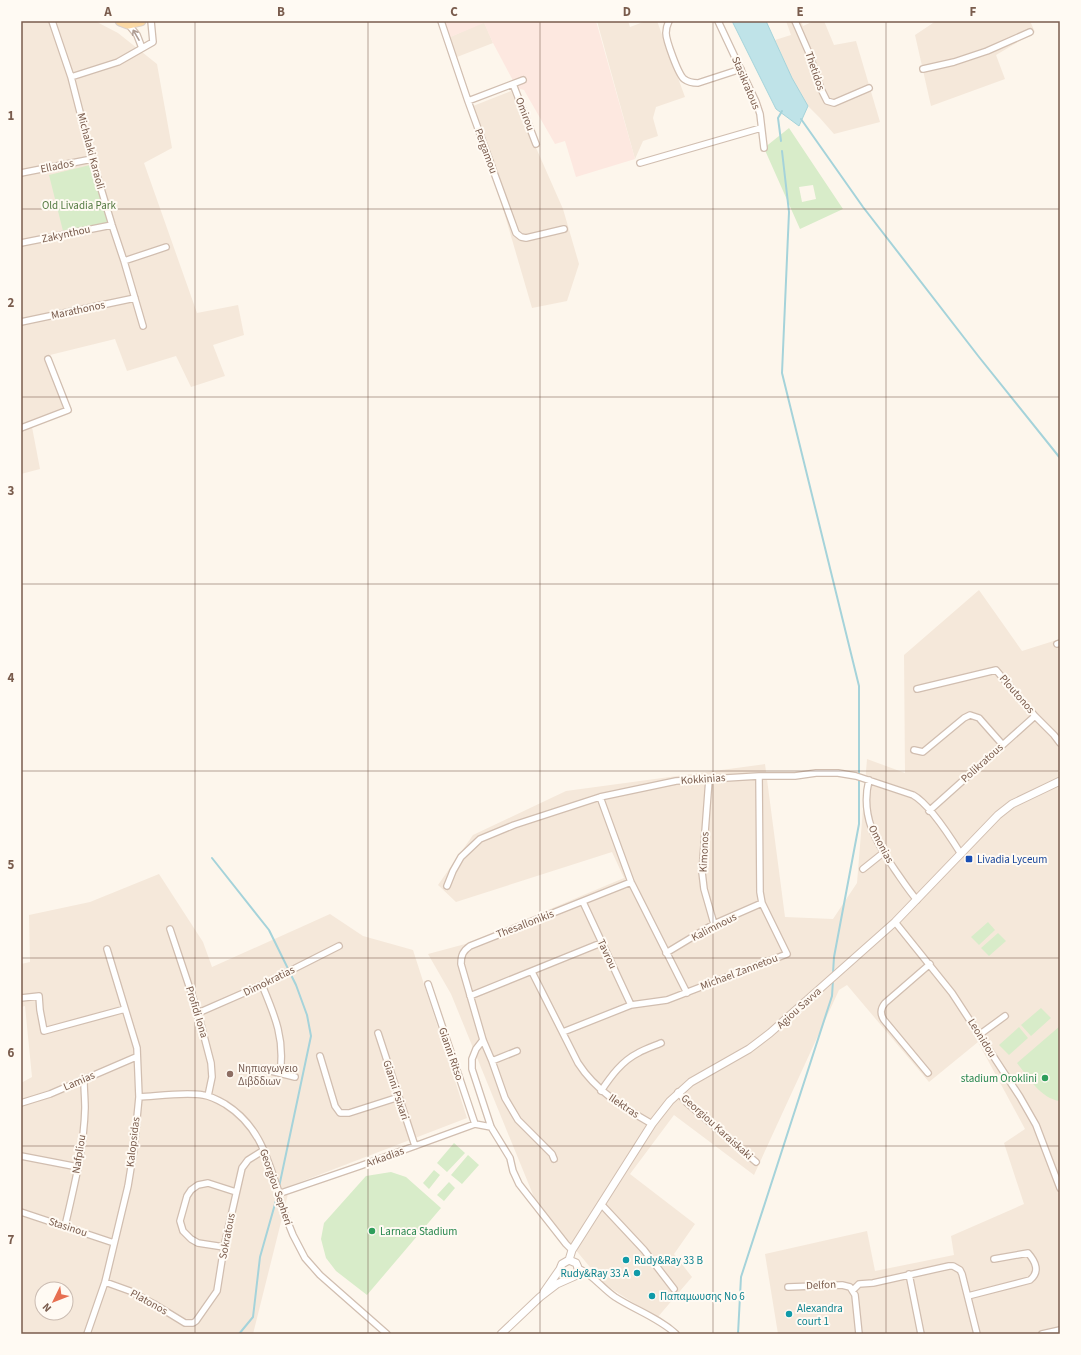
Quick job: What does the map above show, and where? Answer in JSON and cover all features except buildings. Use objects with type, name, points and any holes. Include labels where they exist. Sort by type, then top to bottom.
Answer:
[{"type":"main road","points":[[124,22],[141,21]]},
{"type":"street","name":"Michalaki Karaoli","points":[[52,21],[71,77],[92,159],[143,326]]},
{"type":"street","points":[[71,77],[118,62],[153,42],[151,21]]},
{"type":"street","name":"Pergamou","points":[[441,21],[468,101],[517,234],[520,237],[526,238],[564,229]]},
{"type":"street","points":[[669,21],[666,28],[666,37],[678,71],[686,80],[692,83],[698,83],[741,69]]},
{"type":"street","name":"Stasikratous","points":[[718,21],[758,108],[764,148]]},
{"type":"street","name":"Thetidos","points":[[795,21],[809,53],[827,102],[831,104],[834,103],[869,88]]},
{"type":"street","points":[[124,22],[137,35],[142,48]]},
{"type":"street","points":[[923,69],[954,62],[987,51],[1030,32]]},
{"type":"street","name":"Omirou","points":[[468,101],[523,80]]},
{"type":"street","name":"Omirou","points":[[513,84],[536,144]]},
{"type":"street","points":[[640,163],[761,128]]},
{"type":"street","name":"Ellados","points":[[21,173],[92,159]]},
{"type":"street","name":"Zakynthou","points":[[21,243],[112,224]]},
{"type":"street","points":[[124,261],[166,247]]},
{"type":"street","name":"Marathonos","points":[[21,322],[135,298]]},
{"type":"street","points":[[21,428],[68,410],[48,359]]},
{"type":"street","name":"Ploutonos","points":[[917,689],[996,670],[1060,743]]},
{"type":"street","points":[[914,750],[923,752],[964,718],[970,715],[979,718],[1002,744]]},
{"type":"street","name":"Polikratous","points":[[929,811],[1035,716]]},
{"type":"street","points":[[1054,735],[1060,731]]},
{"type":"street","name":"Kokkinias","points":[[447,886],[461,857],[480,839],[514,825],[600,797],[676,781],[759,776],[795,776],[816,772],[838,772],[856,776],[913,795],[921,801],[950,836],[961,854]]},
{"type":"street","name":"Michael Zannetou","points":[[563,1032],[631,1005],[667,1000],[787,954],[762,903],[759,887],[759,776]]},
{"type":"street","name":"Kimonos","points":[[709,779],[702,872],[704,889],[714,924]]},
{"type":"street","name":"Omonias","points":[[868,780],[867,811],[870,825],[883,853],[917,900]]},
{"type":"street","name":"Agiou Savva","points":[[569,1260],[572,1250],[652,1124],[678,1092],[691,1082],[760,1042],[895,922],[998,815],[1012,804],[1060,782]]},
{"type":"street","points":[[600,797],[631,882],[687,993]]},
{"type":"street","points":[[863,869],[883,853]]},
{"type":"street","name":"Thesallonikis","points":[[470,996],[461,964],[461,957],[464,950],[470,946],[631,882]]},
{"type":"street","name":"Tavrou","points":[[583,902],[631,1005]]},
{"type":"street","name":"Kalimnous","points":[[666,953],[714,924],[762,903]]},
{"type":"street","name":"Leonidou","points":[[895,922],[952,993],[1020,1097],[1036,1125],[1060,1188]]},
{"type":"street","name":"Profidi Iona","points":[[170,929],[198,1013],[212,1068],[212,1077],[208,1096]]},
{"type":"street","points":[[554,1159],[552,1154],[518,1120],[505,1098],[483,1040],[470,996],[601,943]]},
{"type":"street","name":"Dimokratias","points":[[198,1013],[262,985],[340,946]]},
{"type":"street","name":"Kalopsidas","points":[[87,1334],[105,1282],[128,1186],[134,1149],[139,1097],[136,1048],[107,949]]},
{"type":"street","points":[[928,1073],[884,1020],[881,1012],[882,1006],[885,1003],[930,964]]},
{"type":"street","points":[[532,972],[578,1063],[586,1076],[601,1091]]},
{"type":"street","name":"Gianni Ritso","points":[[428,984],[475,1124]]},
{"type":"street","points":[[262,985],[274,1014],[280,1035],[282,1054],[280,1073]]},
{"type":"street","points":[[21,998],[39,996],[44,1031],[125,1008]]},
{"type":"street","points":[[980,1035],[1005,1016]]},
{"type":"street","name":"Gianni Psixari","points":[[378,1033],[415,1146]]},
{"type":"street","points":[[483,1040],[476,1049],[472,1059],[472,1069],[491,1127],[510,1158],[513,1171],[519,1184],[572,1250]]},
{"type":"street","name":"Ilektras","points":[[652,1124],[601,1091],[615,1072],[628,1060],[638,1053],[661,1043]]},
{"type":"street","points":[[492,1061],[517,1051]]},
{"type":"street","name":"Lamias","points":[[21,1103],[50,1094],[136,1056]]},
{"type":"street","points":[[320,1056],[335,1106],[342,1114],[349,1114],[399,1097]]},
{"type":"street","points":[[259,1068],[295,1077]]},
{"type":"street","name":"Nafpliou","points":[[65,1226],[78,1167],[84,1127],[84,1080]]},
{"type":"street","name":"Georgiou Karaiskaki","points":[[678,1092],[687,1103],[756,1162]]},
{"type":"street","name":"Georgiou Sepheri","points":[[139,1097],[191,1094],[208,1096],[220,1101],[241,1116],[258,1137],[264,1150],[285,1216],[305,1258],[320,1275],[387,1334]]},
{"type":"street","points":[[475,1124],[491,1127]]},
{"type":"street","name":"Arkadias","points":[[279,1195],[475,1124]]},
{"type":"street","name":"Sokratous","points":[[191,1324],[198,1320],[216,1294],[224,1248],[242,1168],[245,1162],[264,1150]]},
{"type":"street","points":[[21,1156],[78,1167]]},
{"type":"street","points":[[224,1248],[198,1243],[190,1239],[183,1231],[180,1221],[187,1196],[191,1190],[198,1185],[208,1183],[236,1192]]},
{"type":"street","points":[[601,1204],[644,1250],[674,1289]]},
{"type":"street","name":"Stasinou","points":[[21,1212],[114,1243]]},
{"type":"street","points":[[968,1296],[1030,1280],[1035,1276],[1036,1269],[1034,1261],[1028,1253],[994,1259]]},
{"type":"street","points":[[540,1297],[562,1264],[569,1260],[574,1261],[578,1268],[592,1276],[614,1296],[665,1325],[676,1334]]},
{"type":"street","points":[[859,1334],[856,1297],[853,1290],[860,1284],[873,1283],[941,1267],[953,1266],[960,1270],[962,1274],[977,1334]]},
{"type":"street","points":[[502,1334],[540,1297],[557,1284],[577,1274],[578,1268]]},
{"type":"street","points":[[560,1269],[564,1276],[570,1278]]},
{"type":"street","points":[[909,1274],[921,1334]]},
{"type":"street","name":"Platonos","points":[[105,1282],[130,1291],[182,1321],[191,1324]]},
{"type":"street","name":"Delfon","points":[[788,1287],[842,1284],[853,1290]]},
{"type":"street","points":[[1042,1334],[1060,1330]]},
{"type":"shaded area","points":[[21,21],[95,21],[118,33],[157,64],[172,148],[144,163],[197,313],[238,305],[244,335],[213,345],[225,376],[191,387],[176,356],[127,371],[115,339],[50,355],[70,412],[32,427],[40,469],[21,474]]},
{"type":"shaded area","points":[[438,21],[596,21],[635,159],[576,177],[565,141],[555,144],[524,90],[517,88],[484,23],[448,38]]},
{"type":"shaded area","points":[[597,21],[628,21],[630,27],[646,21],[657,21],[685,97],[656,107],[653,118],[658,136],[643,141],[635,159]]},
{"type":"shaded area","points":[[786,21],[801,21],[803,26],[814,21],[824,21],[834,45],[856,41],[880,122],[834,134],[808,106],[792,78],[775,40],[791,35]]},
{"type":"shaded area","points":[[936,21],[1030,21],[1035,32],[996,55],[1005,79],[931,106],[915,35]]},
{"type":"shaded area","points":[[484,22],[493,43],[457,57],[448,38]]},
{"type":"shaded area","points":[[511,91],[563,209],[579,264],[567,301],[532,308],[473,106]]},
{"type":"shaded area","points":[[979,590],[1022,651],[1060,639],[1060,1334],[778,1334],[765,1254],[867,1231],[875,1271],[954,1255],[951,1236],[1024,1204],[1004,1143],[1025,1129],[978,1042],[929,1082],[847,985],[839,990],[754,1175],[674,1115],[630,1174],[695,1224],[674,1254],[692,1277],[657,1318],[604,1284],[536,1202],[451,994],[428,954],[469,943],[624,878],[612,852],[456,902],[438,885],[473,835],[566,791],[765,764],[785,917],[833,919],[857,883],[867,759],[905,773],[904,655]]},
{"type":"shaded area","points":[[159,874],[203,942],[212,967],[330,914],[363,936],[413,950],[467,1118],[290,1186],[253,1334],[21,1334],[21,1083],[32,1077],[25,1006],[21,1007],[21,964],[30,962],[29,915],[90,902]]},
{"type":"green space","points":[[789,128],[843,209],[800,229],[764,148]],"holes":[[[813,185],[816,199],[802,202],[799,187]]]},
{"type":"green space","name":"Old Livadia Park","points":[[90,165],[109,225],[63,231],[49,175]]},
{"type":"green space","points":[[988,922],[995,930],[979,945],[971,937]]},
{"type":"green space","points":[[998,933],[1006,941],[989,956],[981,948]]},
{"type":"green space","points":[[1041,1008],[1051,1018],[1031,1036],[1021,1025]]},
{"type":"green space","name":"stadium Oroklini","points":[[1060,1026],[1060,1101],[1041,1092],[1030,1081],[1017,1063]]},
{"type":"green space","points":[[1019,1027],[1028,1038],[1009,1055],[999,1045]]},
{"type":"green space","points":[[454,1143],[465,1153],[447,1172],[437,1163]]},
{"type":"green space","points":[[468,1155],[479,1165],[462,1184],[451,1175]]},
{"type":"green space","points":[[434,1170],[440,1175],[429,1189],[423,1183]]},
{"type":"green space","name":"Larnaca Stadium","points":[[391,1172],[406,1177],[441,1208],[367,1295],[336,1271],[326,1258],[321,1239],[324,1223],[366,1176]]},
{"type":"green space","points":[[449,1182],[455,1188],[444,1201],[437,1195]]},
{"type":"water","points":[[732,21],[766,21],[792,78],[808,106],[799,126],[776,109]]},
{"type":"waterway","points":[[781,141],[778,118],[782,111]]},
{"type":"waterway","points":[[801,119],[863,207],[979,357],[1060,458]]},
{"type":"waterway","points":[[782,151],[789,212],[782,373],[859,686],[859,824],[834,957],[833,973]]},
{"type":"waterway","points":[[212,858],[269,930],[296,985],[307,1015],[311,1036],[279,1187]]},
{"type":"waterway","points":[[738,1334],[741,1277],[832,996],[833,980]]},
{"type":"waterway","points":[[239,1334],[253,1317],[260,1257],[277,1197]]},
{"type":"place","name":"Livadia Lyceum","points":[[969,859]]},
{"type":"place","name":"Νηπιαγωγειο Διβδδιων","points":[[230,1074]]},
{"type":"place","name":"stadium Oroklini","points":[[1045,1078]]},
{"type":"place","name":"Larnaca Stadium","points":[[372,1231]]},
{"type":"place","name":"Rudy&Ray 33 B","points":[[626,1260]]},
{"type":"place","name":"Rudy&Ray 33 A","points":[[637,1273]]},
{"type":"place","name":"Παπαμωυσης No 6","points":[[652,1296]]},
{"type":"place","name":"Alexandra court 1","points":[[789,1314]]}]
